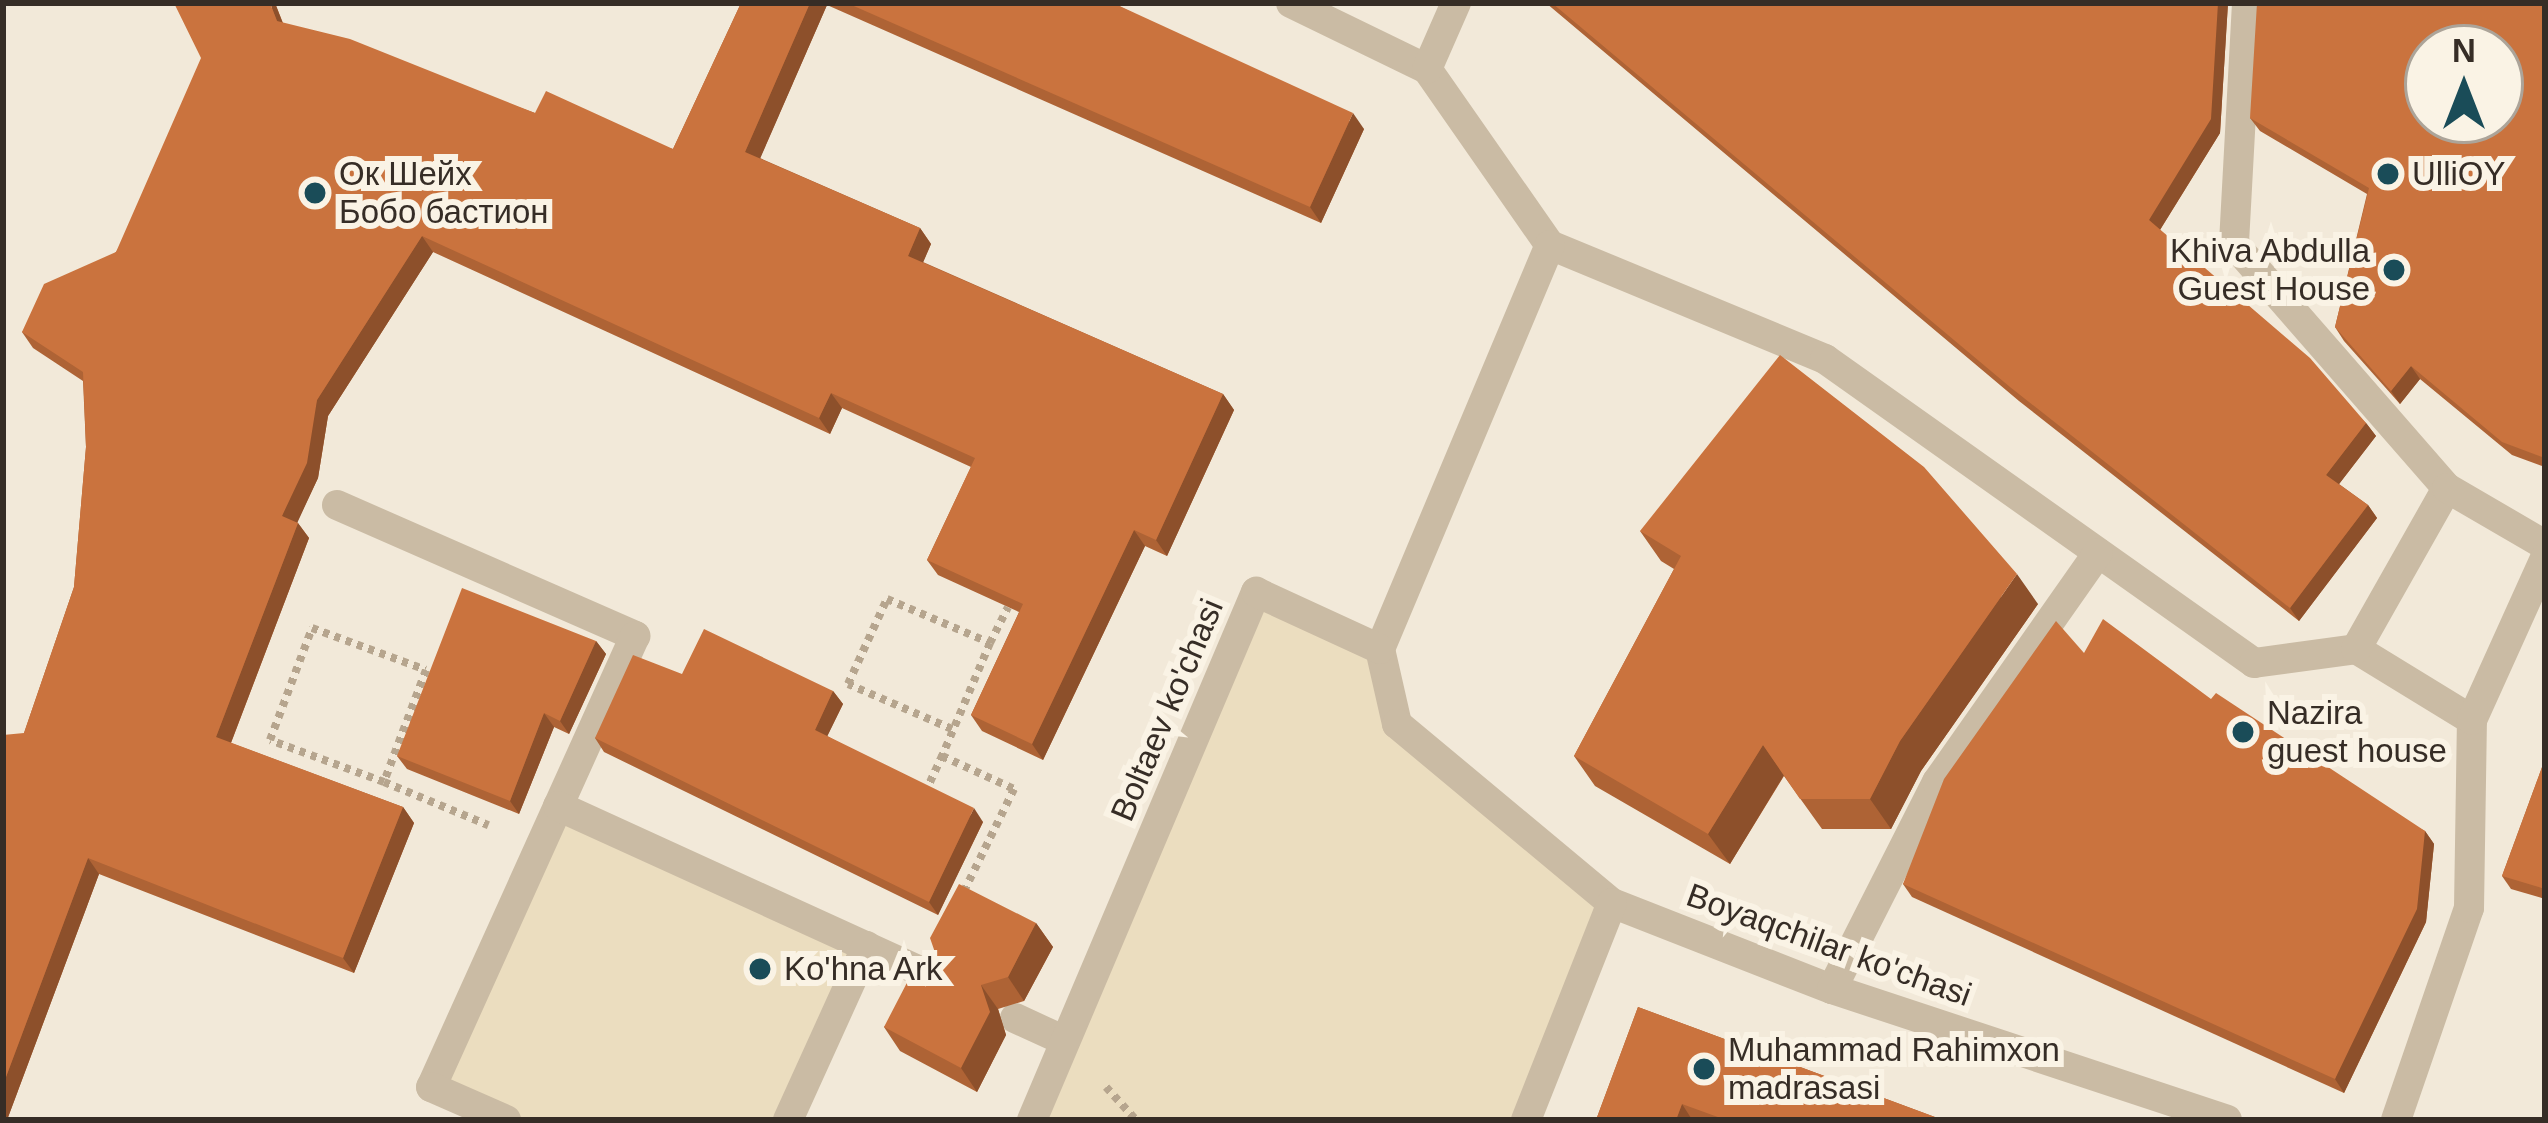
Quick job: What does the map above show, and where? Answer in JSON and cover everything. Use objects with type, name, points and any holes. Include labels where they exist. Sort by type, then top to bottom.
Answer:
[{"type":"street","points":[[1291,3],[1427,69],[1550,245],[1825,359],[2254,663],[2356,649],[2472,720]]},
{"type":"street","points":[[1427,69],[1456,3]]},
{"type":"street","points":[[2247,3],[2234,244],[2447,488],[2545,545]]},
{"type":"street","points":[[1380,649],[1550,245]]},
{"type":"street","points":[[2356,649],[2447,488]]},
{"type":"street","points":[[337,505],[635,636],[431,1087],[506,1120]]},
{"type":"street","points":[[1832,988],[1936,782],[2098,553]]},
{"type":"street","points":[[2396,1120],[2469,908],[2472,720],[2545,558]]},
{"type":"street","name":"Boltaev ko'chasi","points":[[1032,1120],[1256,592],[1380,649]]},
{"type":"street","name":"Boyaqchilar ko'chasi","points":[[1380,649],[1397,724],[1612,903],[1832,988],[2227,1120]]},
{"type":"street","points":[[558,806],[932,974]]},
{"type":"street","points":[[1526,1120],[1612,903]]},
{"type":"street","points":[[788,1120],[867,946]]},
{"type":"street","points":[[1015,1018],[1065,1041]]},
{"type":"path","points":[[952,729],[848,683],[886,599],[990,643]]},
{"type":"path","points":[[925,793],[1008,607]]},
{"type":"path","points":[[384,782],[426,670],[312,628],[270,740],[540,846]]},
{"type":"path","points":[[932,974],[1014,789],[942,756]]},
{"type":"shaded area","points":[[1256,592],[1380,649],[1398,724],[1612,903],[1526,1120],[1032,1120]]},
{"type":"shaded area","points":[[558,806],[867,946],[788,1120],[506,1120],[431,1087]]},
{"type":"building","points":[[174,3],[270,3],[277,21],[350,39],[535,113],[546,91],[673,149],[741,3],[810,3],[745,152],[920,228],[908,256],[1223,394],[1156,540],[1134,530],[1032,744],[971,715],[1023,604],[927,560],[975,458],[831,393],[819,418],[422,236],[317,400],[307,463],[282,516],[298,523],[216,737],[403,807],[343,958],[88,858],[3,1085],[3,735],[24,733],[74,587],[86,447],[83,372],[22,332],[44,284],[116,252],[201,58]]},
{"type":"building","points":[[847,3],[1113,3],[1353,113],[1310,207]]},
{"type":"building","points":[[1552,3],[2218,3],[2211,119],[2149,220],[2310,358],[2366,423],[2326,475],[2368,505],[2290,608],[2010,387]]},
{"type":"building","points":[[2257,3],[2545,3],[2545,458],[2502,442],[2411,366],[2391,391],[2335,327],[2369,188],[2250,118]]},
{"type":"building","points":[[1780,355],[1924,467],[2017,574],[1900,741],[1870,799],[1800,799],[1763,745],[1708,834],[1574,756],[1681,556],[1640,531]]},
{"type":"building","points":[[462,588],[596,641],[560,721],[544,713],[510,801],[397,756]]},
{"type":"building","points":[[2103,619],[2211,699],[2216,693],[2425,831],[2417,909],[2335,1079],[1903,884],[1944,779],[2056,621],[2084,653]]},
{"type":"building","points":[[704,629],[833,691],[815,730],[974,808],[929,902],[595,738],[633,655],[682,674]]},
{"type":"building","points":[[2545,759],[2545,889],[2502,876]]},
{"type":"building","points":[[959,884],[1036,923],[1008,977],[981,985],[990,1012],[961,1068],[884,1027],[912,973],[939,964],[930,938]]},
{"type":"building","name":"Muhammad Rahimxon madrasasi","points":[[1638,1007],[1943,1120],[1726,1120],[1682,1104],[1676,1120],[1596,1120]]},
{"type":"place","name":"UlliOY","points":[[2388,174]]},
{"type":"place","name":"Ок Шейх Бобо бастион","points":[[315,193]]},
{"type":"place","name":"Khiva Abdulla Guest House","points":[[2394,270]]},
{"type":"place","name":"Nazira guest house","points":[[2243,732]]},
{"type":"place","name":"Ko'hna Ark","points":[[760,969]]},
{"type":"place","name":"Muhammad Rahimxon madrasasi","points":[[1704,1069]]}]
